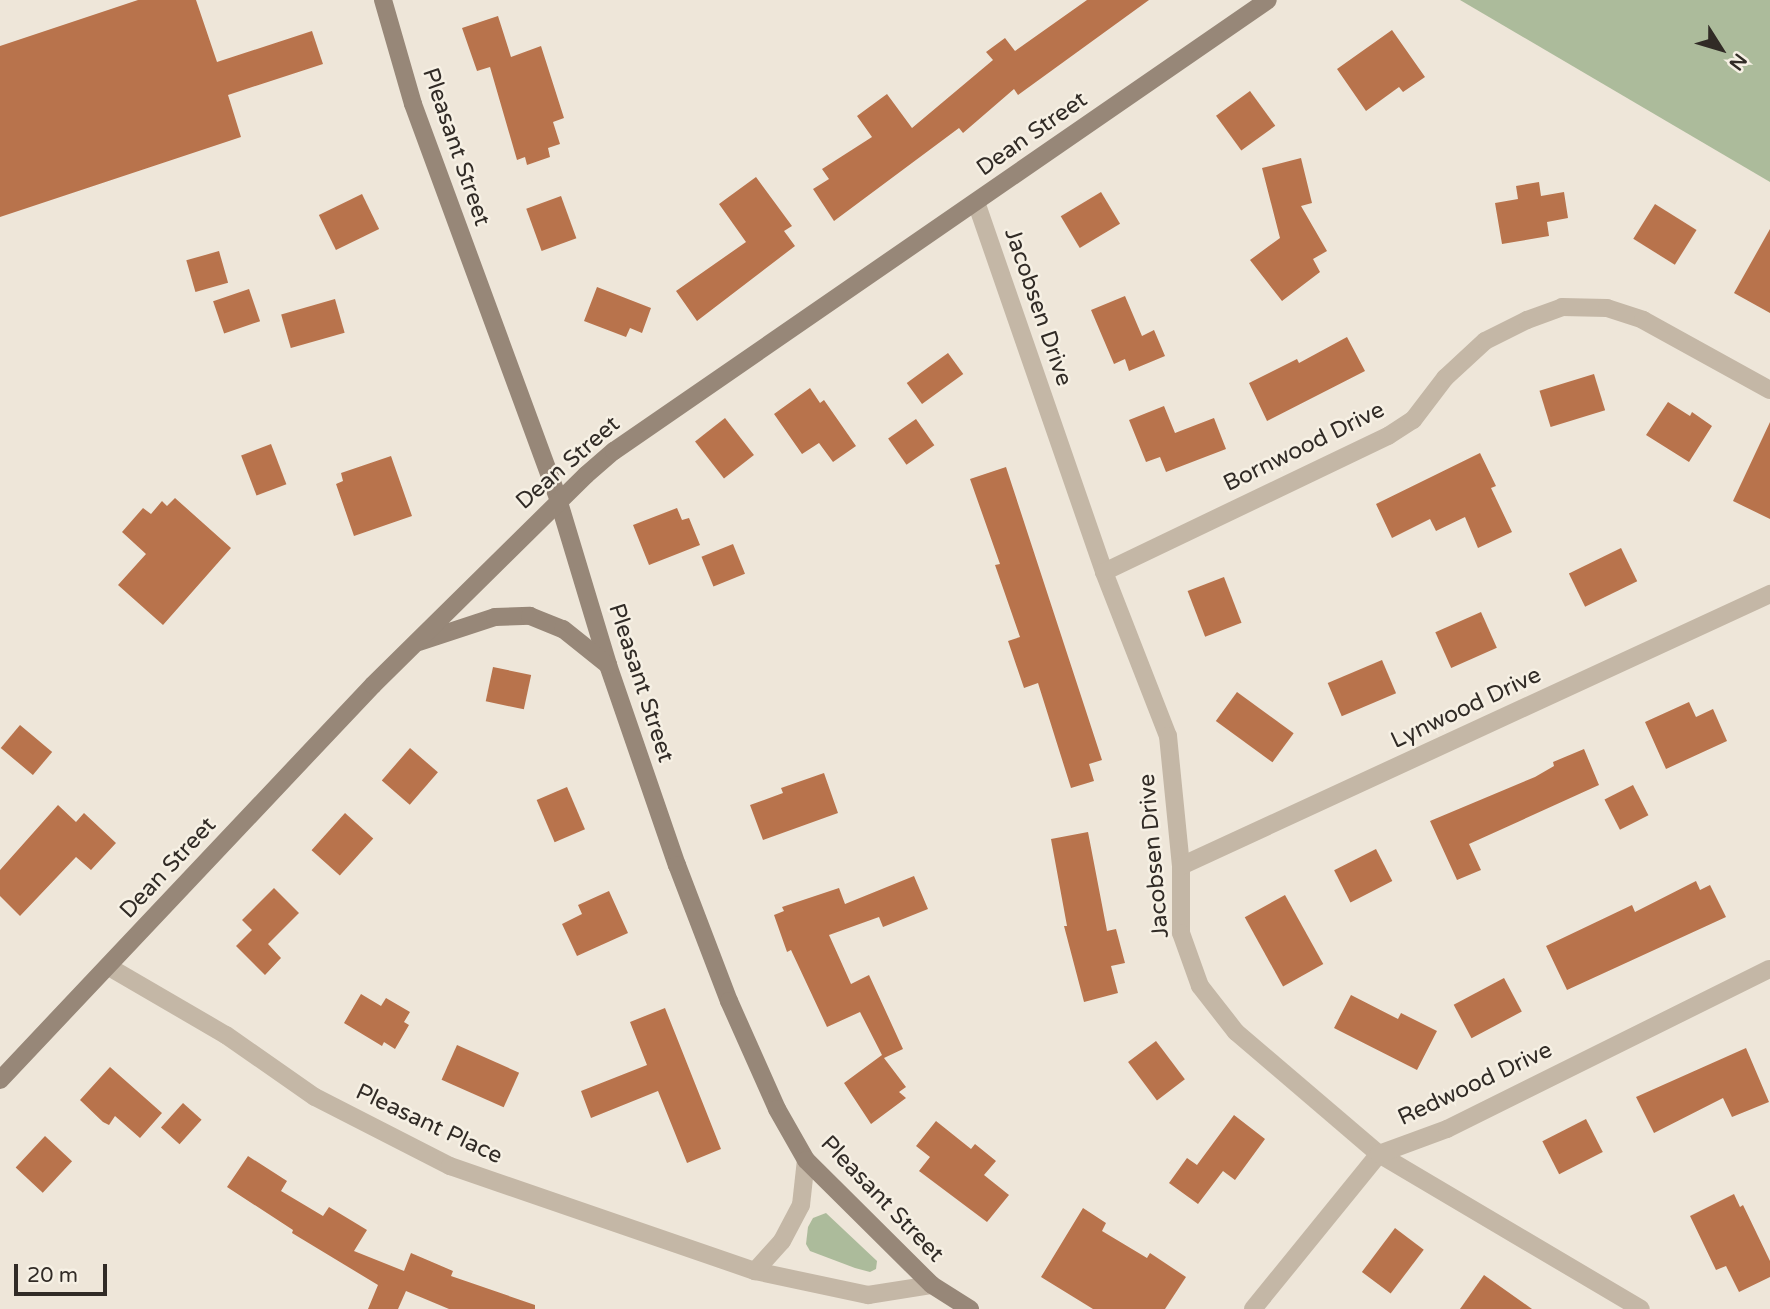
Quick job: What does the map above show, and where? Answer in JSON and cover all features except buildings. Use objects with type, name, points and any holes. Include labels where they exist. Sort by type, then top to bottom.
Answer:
[{"type":"main road","name":"Pleasant Street","points":[[383,0],[413,104],[558,499],[608,665],[677,865],[724,989],[777,1109],[806,1160],[932,1285],[970,1309]]},
{"type":"main road","name":"Dean Street","points":[[0,1080],[415,643],[558,499],[614,451],[1268,0]]},
{"type":"main road","points":[[415,643],[495,617],[530,616],[563,629],[608,665]]},
{"type":"street","name":"Jacobsen Drive","points":[[976,202],[1104,572],[1168,736],[1181,866],[1181,933],[1200,986],[1236,1032],[1379,1154],[1641,1309]]},
{"type":"street","name":"Bornwood Drive","points":[[1104,572],[1388,436],[1413,420],[1445,377],[1485,341],[1527,320],[1562,307],[1607,308],[1643,320],[1770,390]]},
{"type":"street","name":"Lynwood Drive","points":[[1181,866],[1770,594]]},
{"type":"street","name":"Pleasant Place","points":[[109,967],[226,1035],[315,1097],[450,1166],[755,1271],[862,1302],[932,1285]]},
{"type":"street","name":"Redwood Drive","points":[[1379,1154],[1447,1129],[1770,968]]},
{"type":"street","points":[[1253,1309],[1379,1154]]},
{"type":"street","points":[[755,1271],[782,1241],[801,1205],[806,1160]]},
{"type":"green space","points":[[1460,0],[1770,0],[1770,182]]},
{"type":"green space","points":[[826,1213],[877,1261],[876,1269],[870,1272],[855,1268],[810,1251],[806,1244],[808,1227],[813,1218]]}]
